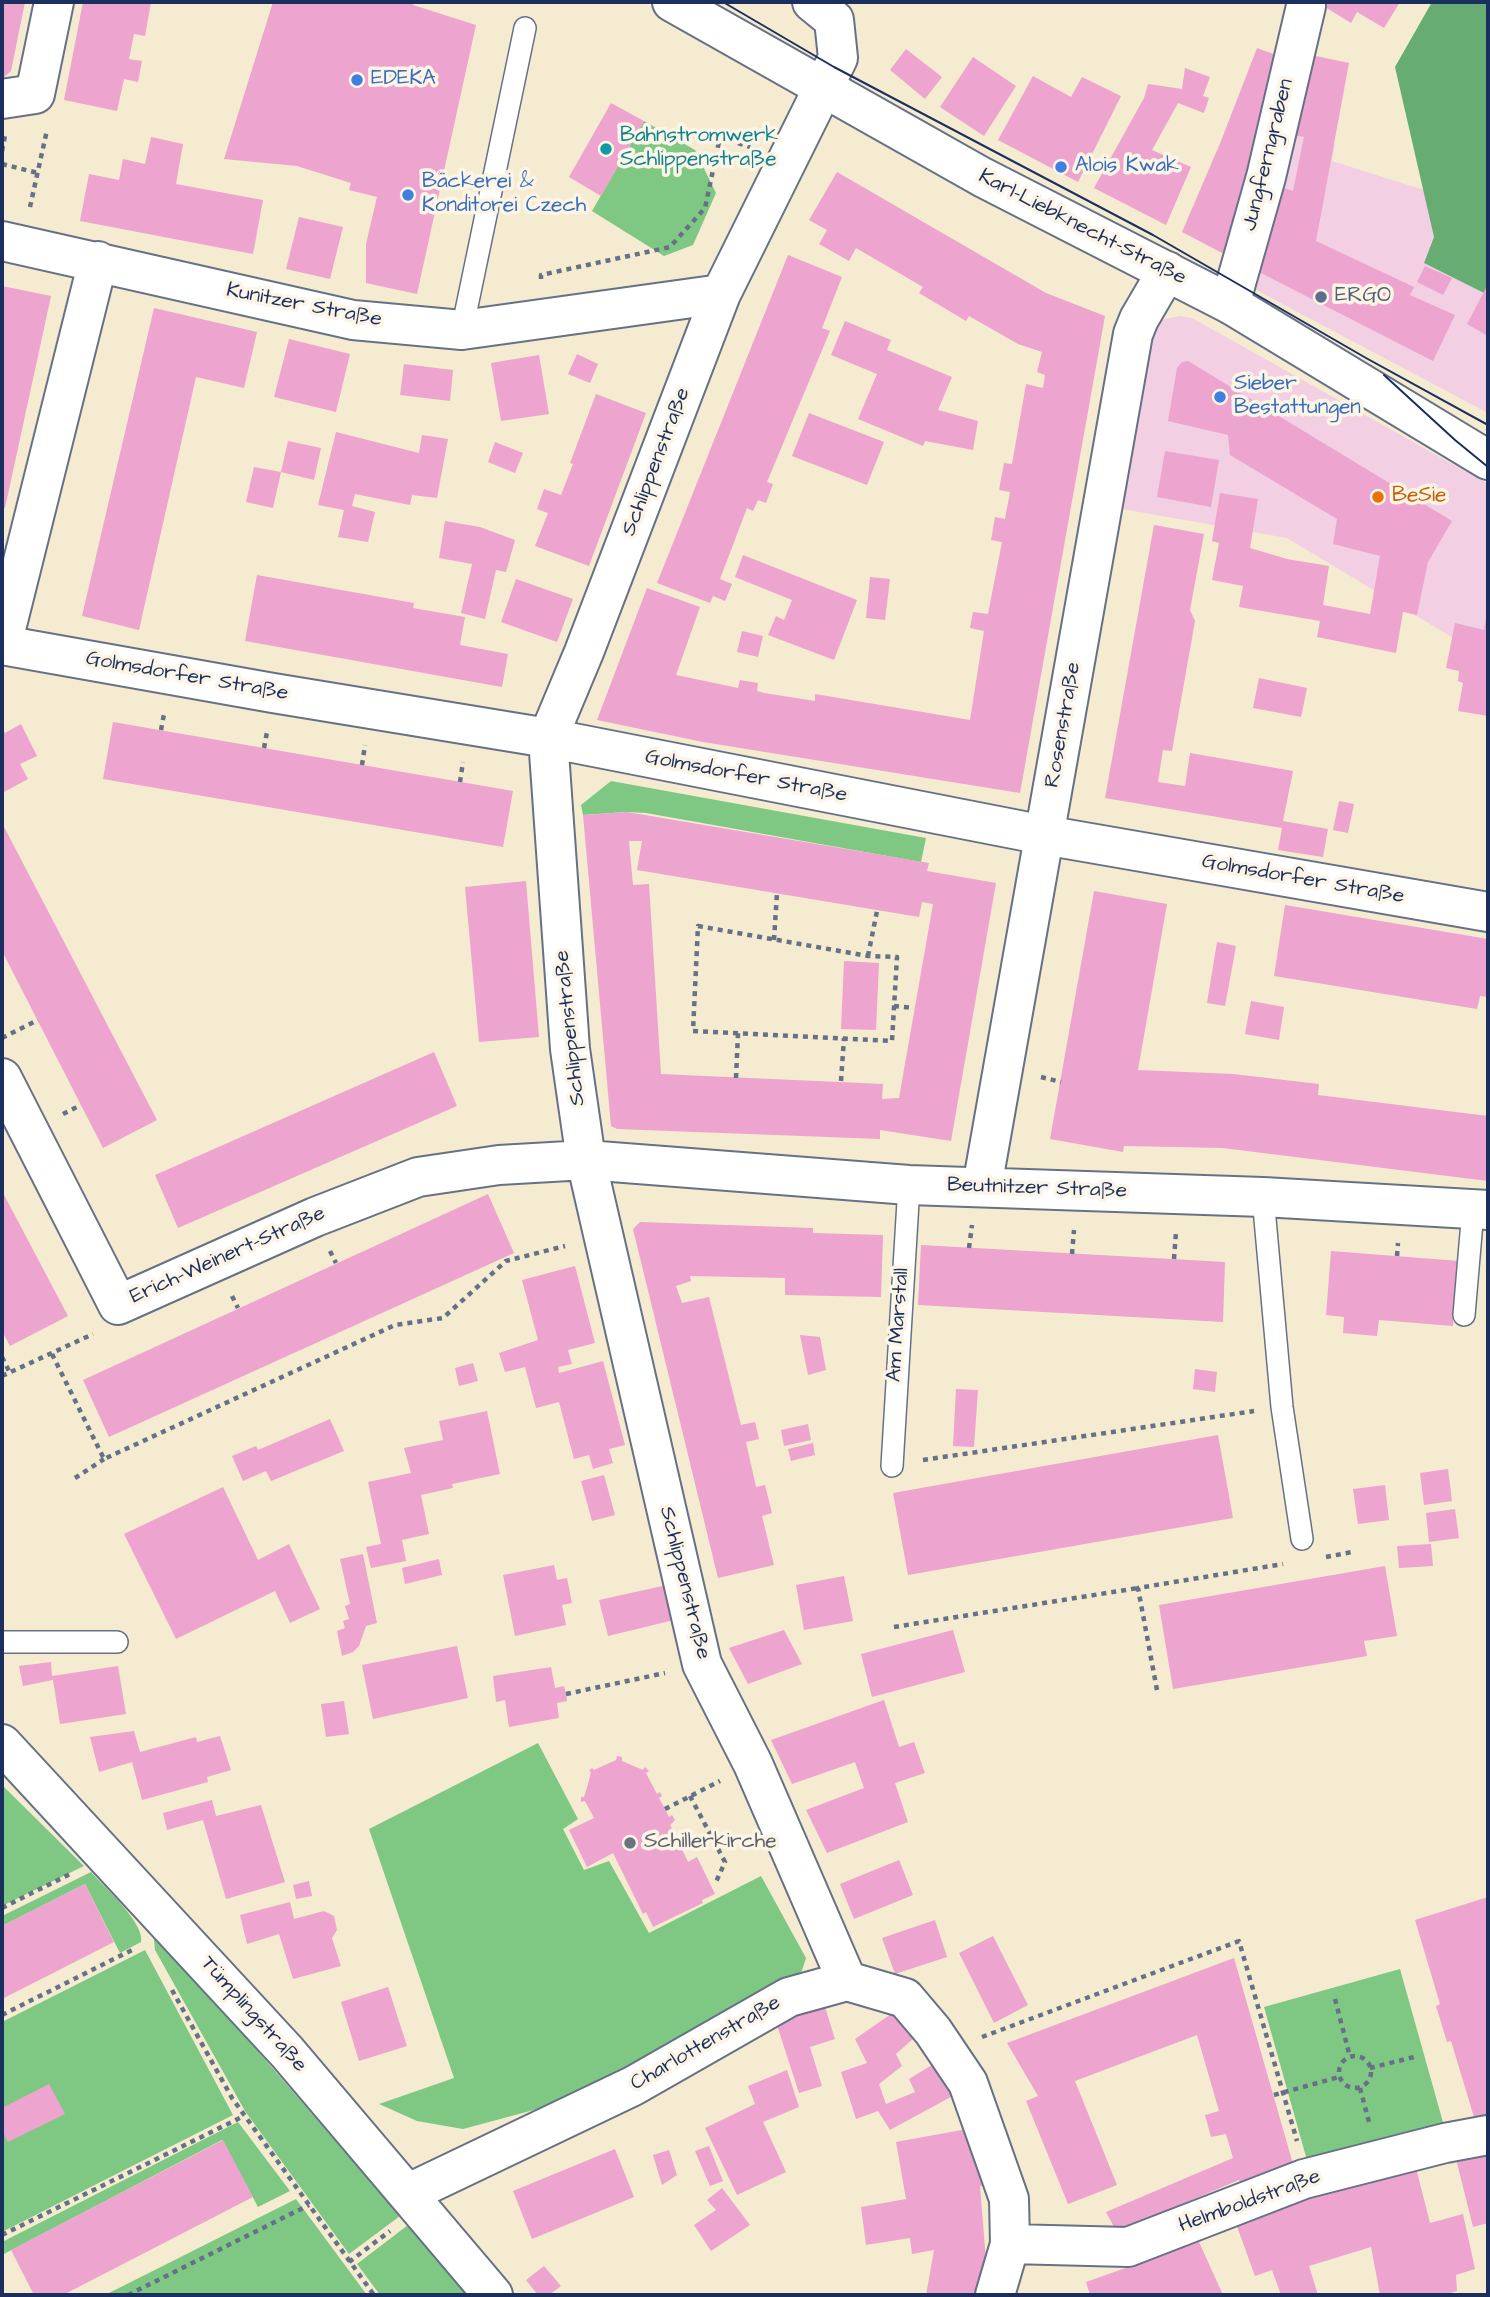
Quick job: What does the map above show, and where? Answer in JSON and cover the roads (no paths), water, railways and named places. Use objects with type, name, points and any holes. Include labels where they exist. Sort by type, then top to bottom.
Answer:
[{"type":"street","points":[[19,97],[54,2]]},
{"type":"street","name":"Karl-Liebknecht-Straße","points":[[672,2],[982,177],[1230,304],[1488,460]]},
{"type":"street","name":"Schlippenstraße","points":[[812,2],[834,20],[838,58],[721,294],[584,652],[548,738],[570,1049],[586,1160],[702,1664],[753,1764],[847,1981]]},
{"type":"street","name":"Jungferngraben","points":[[1230,304],[1265,177],[1306,6]]},
{"type":"street","name":"Kunitzer Straße","points":[[2,242],[353,320],[462,330],[721,294]]},
{"type":"street","points":[[2,645],[97,261]]},
{"type":"street","name":"Rosenstraße","points":[[982,1187],[1133,334],[1139,318],[1167,271]]},
{"type":"street","name":"Golmsdorfer Straße","points":[[2,645],[548,738],[1044,835],[1488,912]]},
{"type":"street","name":"Erich-Weinert-Straße","points":[[2,1079],[118,1305],[315,1217],[418,1177],[499,1165],[586,1160]]},
{"type":"street","name":"Beutnitzer Straße","points":[[586,1160],[909,1185],[1264,1197],[1481,1210]]},
{"type":"street","name":"Tümplingstraße","points":[[2,1744],[288,2052],[494,2295]]},
{"type":"street","points":[[847,1981],[905,1998],[968,2082],[1009,2199],[1010,2244],[995,2295]]},
{"type":"street","name":"Charlottenstraße","points":[[409,2193],[633,2087],[789,1997],[847,1981]]},
{"type":"street","name":"Helmboldstraße","points":[[1010,2244],[1128,2247],[1304,2179],[1445,2143],[1488,2135]]},
{"type":"lane","points":[[462,330],[525,28]]},
{"type":"lane","name":"Am Marstall","points":[[892,1466],[909,1185]]},
{"type":"lane","points":[[1264,1197],[1282,1407],[1302,1539]]},
{"type":"lane","points":[[1464,1315],[1481,1210]]},
{"type":"lane","points":[[2,1642],[117,1642]]},
{"type":"tram line","points":[[723,2],[834,67],[1153,235],[1488,425]]},
{"type":"tram line","points":[[1384,375],[1488,467]]},
{"type":"place","name":"EDEKA","points":[[357,80]]},
{"type":"place","name":"Bahnstromwerk Schlippenstraße","points":[[606,149]]},
{"type":"place","name":"Alois Kwak","points":[[1061,167]]},
{"type":"place","name":"Bäckerei & Konditorei Czech","points":[[408,195]]},
{"type":"place","name":"ERGO","points":[[1321,297]]},
{"type":"place","name":"Sieber Bestattungen","points":[[1220,397]]},
{"type":"place","name":"BeSie","points":[[1378,497]]},
{"type":"place","name":"Schillerkirche","points":[[630,1843]]}]
